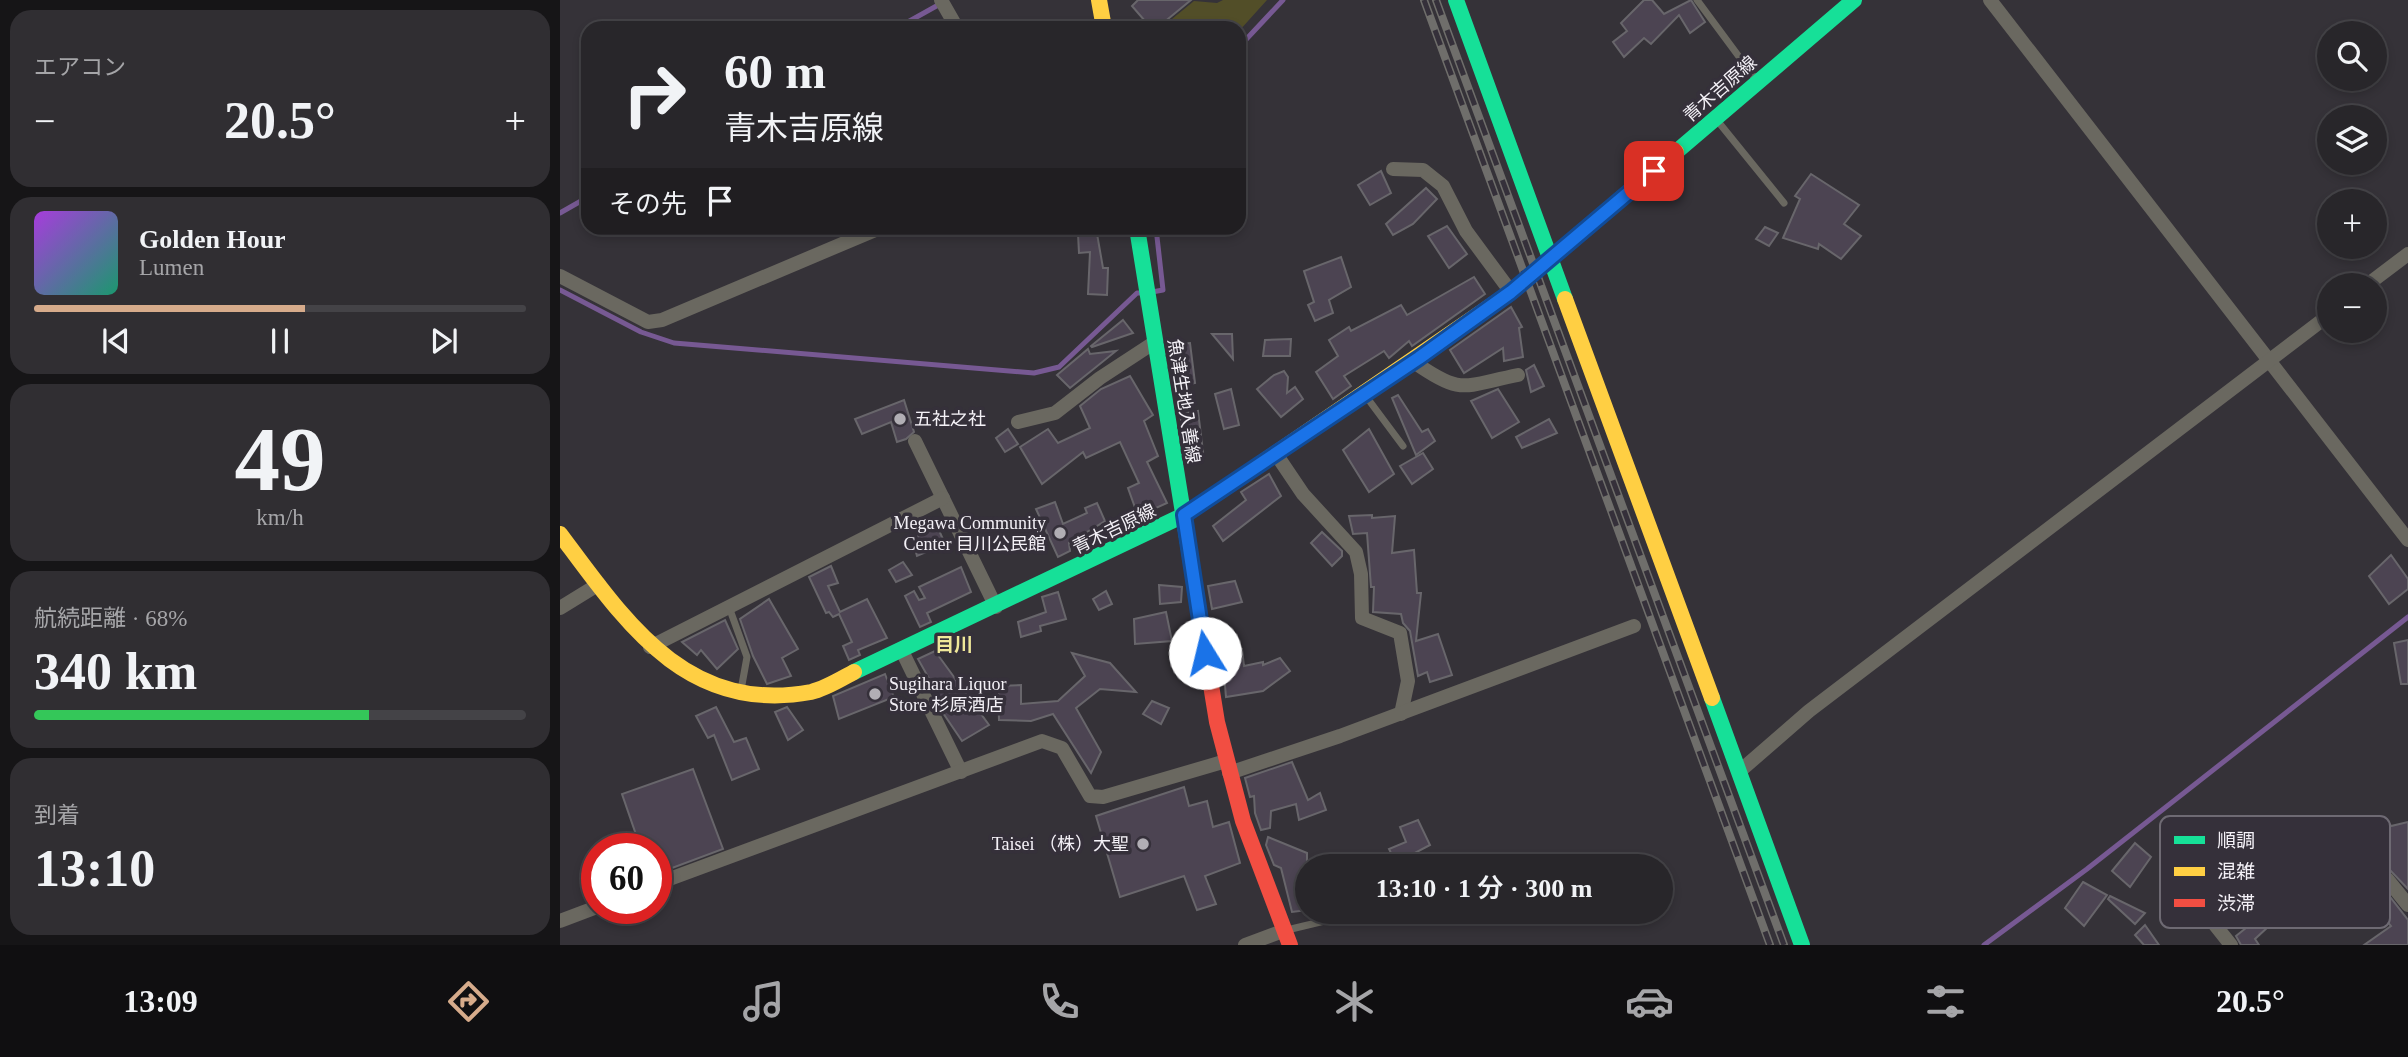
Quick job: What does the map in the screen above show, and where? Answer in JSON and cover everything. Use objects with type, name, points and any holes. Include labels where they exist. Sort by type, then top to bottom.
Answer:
[{"type":"main road","points":[[1099,0],[1103,21]]},
{"type":"main road","points":[[1456,0],[1802,945]]},
{"type":"main road","name":"青木吉原線","points":[[560,534],[650,647],[678,670],[707,685],[741,694],[768,698],[813,692],[902,652],[1184,515],[1365,395],[1511,292],[1552,259],[1854,0]]},
{"type":"main road","name":"魚津生地入善線","points":[[1138,235],[1205,653],[1227,767],[1287,938]]},
{"type":"street","points":[[941,0],[953,21]]},
{"type":"street","points":[[1990,0],[2408,540]]},
{"type":"street","points":[[1393,169],[1423,170],[1443,186],[1466,231],[1511,292]]},
{"type":"street","points":[[560,276],[648,322],[662,320],[863,235]]},
{"type":"street","points":[[2383,273],[2408,254]]},
{"type":"street","points":[[1740,771],[1820,702],[2317,324]]},
{"type":"street","points":[[1018,422],[1055,413],[1100,378],[1155,342]]},
{"type":"street","points":[[1414,362],[1445,383],[1460,387],[1518,375]]},
{"type":"street","points":[[915,441],[996,607]]},
{"type":"street","points":[[1276,454],[1303,494],[1356,551],[1361,574],[1362,618],[1400,633],[1408,681],[1401,714]]},
{"type":"street","points":[[650,647],[943,498]]},
{"type":"street","points":[[560,608],[599,584]]},
{"type":"street","points":[[672,878],[1042,741],[1062,748],[1090,796],[1103,797],[1227,767],[1401,714],[1634,626]]},
{"type":"street","points":[[902,652],[961,772]]},
{"type":"street","points":[[2390,883],[2408,905]]},
{"type":"street","points":[[560,921],[581,912]]},
{"type":"street","points":[[2218,928],[2231,945]]},
{"type":"street","points":[[1245,945],[1287,938]]},
{"type":"lane","points":[[1697,0],[1758,82]]},
{"type":"lane","points":[[1715,118],[1784,203]]},
{"type":"lane","points":[[1365,395],[1403,446]]},
{"type":"lane","points":[[729,607],[747,657],[741,694]]},
{"type":"lane","points":[[1287,938],[1322,924]]},
{"type":"shaded area","points":[[1223,0],[1267,0],[1246,23],[1246,21],[1170,21],[1194,1],[1217,3]]},
{"type":"building","points":[[1138,0],[1191,0],[1166,21],[1145,21],[1132,6]]},
{"type":"building","points":[[1644,0],[1652,0],[1664,14],[1691,0],[1705,22],[1690,33],[1679,15],[1651,44],[1644,38],[1624,57],[1613,42],[1627,31],[1621,23]]},
{"type":"building","points":[[1381,171],[1391,193],[1370,205],[1358,185]]},
{"type":"building","points":[[1811,174],[1859,205],[1844,224],[1861,236],[1841,259],[1819,244],[1818,249],[1783,238],[1800,199],[1795,196]]},
{"type":"building","points":[[1426,188],[1437,199],[1413,224],[1393,235],[1386,224]]},
{"type":"building","points":[[1447,226],[1467,254],[1449,268],[1428,236]]},
{"type":"building","points":[[1765,227],[1778,233],[1769,246],[1756,239]]},
{"type":"building","points":[[1078,235],[1097,235],[1103,268],[1108,268],[1107,295],[1088,294],[1090,252],[1079,253]]},
{"type":"building","points":[[1341,257],[1351,287],[1329,300],[1333,313],[1315,321],[1308,305],[1314,302],[1304,271]]},
{"type":"building","points":[[1474,277],[1485,294],[1412,346],[1409,341],[1389,358],[1384,351],[1344,376],[1351,386],[1333,399],[1316,372],[1338,356],[1329,340],[1349,327],[1351,331],[1401,305],[1407,315]]},
{"type":"building","points":[[1511,307],[1522,327],[1519,328],[1523,357],[1504,361],[1503,348],[1464,373],[1450,350]]},
{"type":"building","points":[[1123,320],[1133,333],[1091,346]]},
{"type":"building","points":[[1212,334],[1232,334],[1233,359]]},
{"type":"building","points":[[1291,339],[1290,356],[1263,356],[1265,340]]},
{"type":"building","points":[[1190,343],[1195,383],[1176,387],[1169,345]]},
{"type":"building","points":[[1088,349],[1090,354],[1116,351],[1070,388],[1057,375]]},
{"type":"building","points":[[1534,365],[1544,386],[1531,392],[1526,370]]},
{"type":"building","points":[[1284,371],[1288,377],[1287,393],[1295,387],[1303,399],[1281,417],[1257,389],[1274,375]]},
{"type":"building","points":[[1130,376],[1153,415],[1144,421],[1158,456],[1147,462],[1167,503],[1138,516],[1128,488],[1139,483],[1120,442],[1086,458],[1083,452],[1042,484],[1020,447],[1048,429],[1058,443],[1090,428],[1080,406],[1101,389]]},
{"type":"building","points":[[1231,389],[1239,425],[1224,429],[1215,394]]},
{"type":"building","points":[[1498,389],[1519,422],[1492,438],[1471,401]]},
{"type":"building","points":[[1398,395],[1422,432],[1428,429],[1435,441],[1416,455],[1392,398]]},
{"type":"building","points":[[904,400],[914,432],[906,439],[897,442],[891,422],[862,434],[855,419]]},
{"type":"building","points":[[1198,411],[1203,452],[1187,454],[1180,414]]},
{"type":"building","points":[[1549,419],[1557,433],[1522,448],[1516,437]]},
{"type":"building","points":[[1008,429],[1018,444],[1005,452],[996,438]]},
{"type":"building","points":[[1369,429],[1394,474],[1369,492],[1343,450]]},
{"type":"building","points":[[1423,453],[1433,469],[1412,484],[1400,466]]},
{"type":"building","points":[[1269,474],[1281,496],[1223,541],[1213,526],[1246,500],[1241,492]]},
{"type":"building","points":[[1055,502],[1063,524],[1087,513],[1085,508],[1097,503],[1105,521],[1069,543],[1070,551],[1058,557],[1036,509]]},
{"type":"building","points":[[1372,515],[1372,518],[1395,516],[1392,553],[1414,550],[1417,593],[1421,593],[1416,641],[1438,634],[1452,675],[1430,682],[1427,672],[1418,676],[1410,631],[1403,623],[1401,614],[1373,612],[1374,587],[1371,587],[1367,533],[1353,534],[1349,516]]},
{"type":"building","points":[[938,528],[945,544],[917,556],[912,538]]},
{"type":"building","points":[[1322,532],[1342,551],[1342,556],[1332,566],[1311,543]]},
{"type":"building","points":[[2391,555],[2408,579],[2408,589],[2389,604],[2369,576]]},
{"type":"building","points":[[903,562],[912,575],[896,582],[889,570]]},
{"type":"building","points":[[831,566],[838,583],[828,586],[840,612],[867,599],[887,638],[858,650],[860,655],[849,660],[843,646],[852,642],[839,614],[833,617],[829,612],[826,613],[809,577]]},
{"type":"building","points":[[961,567],[971,592],[927,613],[931,622],[920,627],[905,596],[914,591],[919,600],[925,598],[919,587]]},
{"type":"building","points":[[1235,581],[1242,602],[1212,609],[1208,586]]},
{"type":"building","points":[[1159,585],[1182,587],[1181,602],[1160,604]]},
{"type":"building","points":[[1106,591],[1112,604],[1099,610],[1093,599]]},
{"type":"building","points":[[1058,592],[1066,619],[1040,626],[1041,631],[1021,637],[1018,622],[1046,612],[1042,597]]},
{"type":"building","points":[[769,599],[798,649],[782,658],[791,676],[767,684],[753,656],[740,619]]},
{"type":"building","points":[[1166,612],[1172,641],[1135,644],[1134,619]]},
{"type":"building","points":[[725,620],[738,649],[717,669],[701,650],[697,655],[682,642]]},
{"type":"building","points":[[2408,640],[2408,684],[2401,684],[2394,643]]},
{"type":"building","points":[[1242,649],[1244,666],[1263,662],[1263,665],[1280,658],[1290,671],[1263,691],[1226,697],[1222,650]]},
{"type":"building","points":[[935,651],[989,725],[962,741],[941,710],[937,700],[940,698],[918,659]]},
{"type":"building","points":[[1072,653],[1110,663],[1136,692],[1100,689],[1076,708],[1101,752],[1091,773],[1053,714],[1031,721],[999,720],[998,686],[1021,685],[1021,704],[1058,701],[1085,676]]},
{"type":"building","points":[[885,674],[894,697],[839,719],[833,696]]},
{"type":"building","points":[[1152,701],[1169,708],[1161,724],[1143,714]]},
{"type":"building","points":[[716,707],[734,742],[746,738],[759,769],[732,780],[714,735],[708,738],[696,716]]},
{"type":"building","points":[[787,707],[803,730],[788,740],[775,712]]},
{"type":"building","points":[[1292,762],[1308,800],[1320,793],[1326,810],[1299,820],[1296,804],[1271,811],[1270,828],[1261,830],[1255,813],[1254,796],[1250,797],[1245,778]]},
{"type":"building","points":[[693,769],[723,849],[672,868],[672,833],[635,833],[622,794]]},
{"type":"building","name":"Taisei （株）大聖","points":[[1184,787],[1189,806],[1207,801],[1213,827],[1229,822],[1240,863],[1205,876],[1216,904],[1197,910],[1184,876],[1120,897],[1096,816]]},
{"type":"building","points":[[1418,820],[1430,845],[1413,854],[1392,854],[1389,849],[1406,842],[1400,827]]},
{"type":"building","points":[[2408,822],[2408,889],[2390,870],[2390,824]]},
{"type":"building","points":[[1268,837],[1307,853],[1295,854],[1295,912],[1292,912],[1281,868],[1274,865],[1266,845]]},
{"type":"building","points":[[2135,843],[2151,857],[2130,887],[2112,871]]},
{"type":"building","points":[[2083,882],[2107,895],[2084,926],[2065,908]]},
{"type":"building","points":[[2110,896],[2145,913],[2135,924],[2108,899]]},
{"type":"building","points":[[2390,897],[2408,920],[2408,945],[2364,945],[2390,928]]},
{"type":"building","points":[[2145,925],[2159,945],[2144,945],[2135,935]]},
{"type":"building","points":[[2246,928],[2267,928],[2255,939],[2259,945],[2241,945],[2236,936]]},
{"type":"waterway","points":[[1246,40],[1283,0]]},
{"type":"waterway","points":[[910,21],[940,4]]},
{"type":"waterway","points":[[560,213],[581,201]]},
{"type":"waterway","points":[[1152,292],[1163,290],[1157,235]]},
{"type":"waterway","points":[[560,290],[641,332],[674,343],[1034,373],[1059,367],[1137,293],[1143,293]]},
{"type":"waterway","points":[[1984,945],[2087,869],[2408,617]]},
{"type":"railway","points":[[1424,0],[1770,945]]},
{"type":"railway","points":[[1436,0],[1784,945]]},
{"type":"traffic: fast","points":[[1456,0],[1565,299]]},
{"type":"traffic: fast","points":[[1676,152],[1854,0]]},
{"type":"traffic: fast","points":[[1138,235],[1194,581]]},
{"type":"traffic: fast","points":[[854,672],[1184,515],[1225,488]]},
{"type":"traffic: fast","points":[[1712,698],[1802,945]]},
{"type":"traffic: slow","points":[[1099,0],[1103,21]]},
{"type":"traffic: slow","points":[[1225,488],[1511,292],[1676,152]]},
{"type":"traffic: slow","points":[[1565,299],[1712,698]]},
{"type":"traffic: slow","points":[[560,534],[609,599],[635,628],[663,654],[694,675],[728,689],[767,695],[811,692],[854,672]]},
{"type":"traffic: jam","points":[[1194,581],[1217,722],[1243,821],[1290,945]]},
{"type":"place","name":"五社之社","points":[[900,419]]},
{"type":"place","name":"Megawa Community Center 目川公民館","points":[[1060,533]]},
{"type":"place","name":"Sugihara Liquor Store 杉原酒店","points":[[875,694]]},
{"type":"place","name":"Taisei （株）大聖","points":[[1143,844]]},
{"type":"district","name":"目川","points":[[954,644]]},
{"type":"route","points":[[1205,653],[1184,515],[1419,358],[1511,292],[1654,171]]}]
